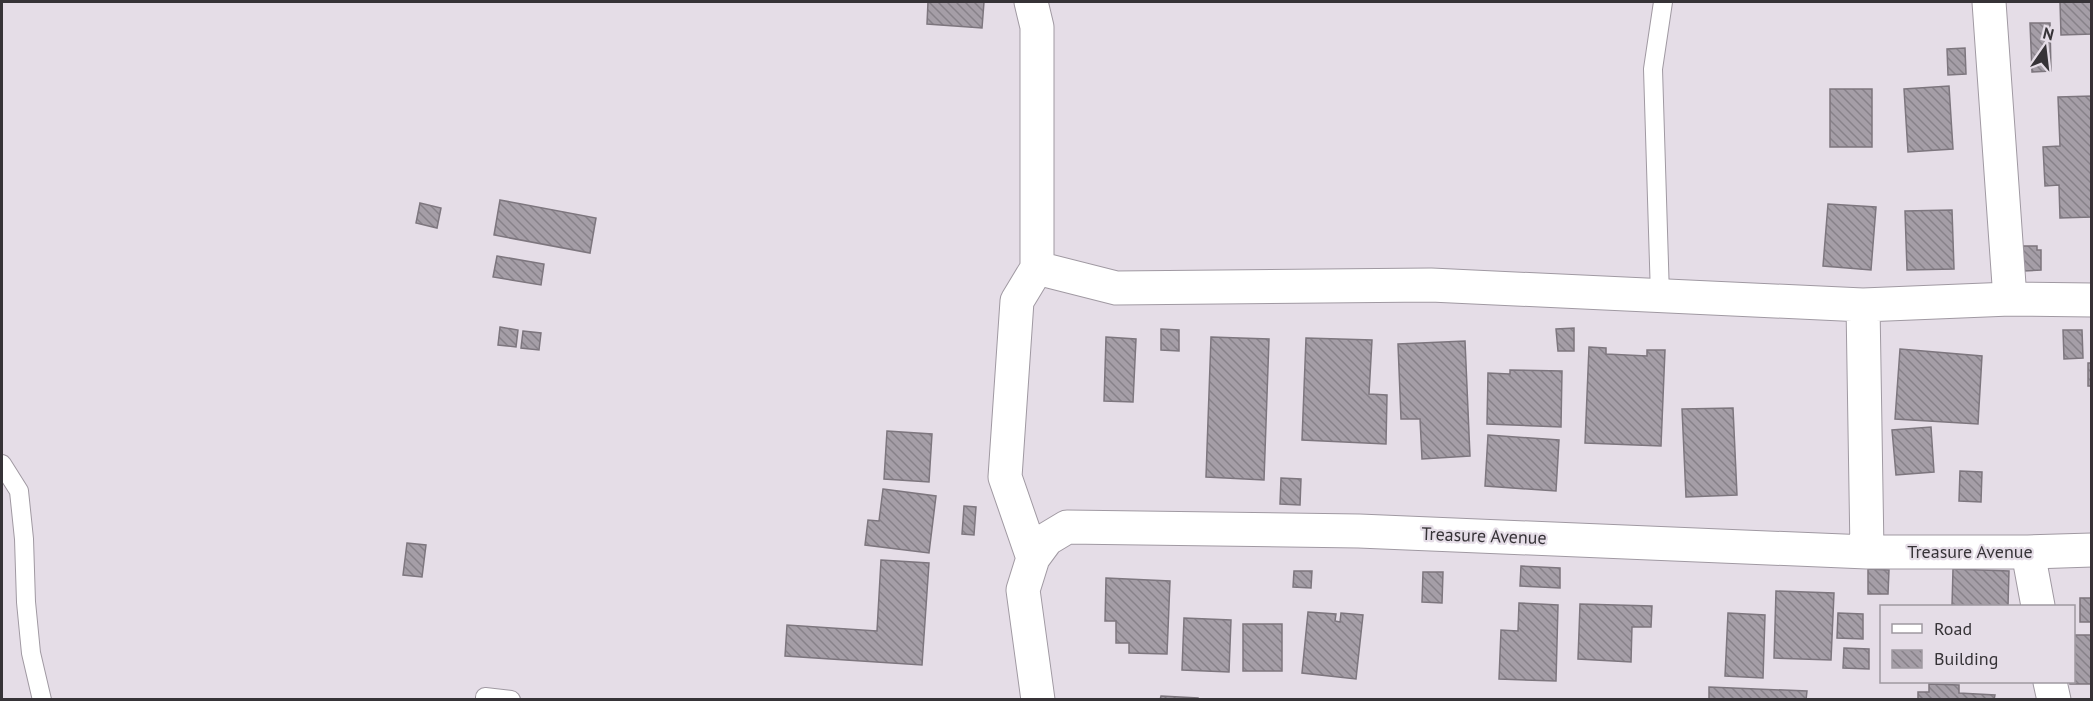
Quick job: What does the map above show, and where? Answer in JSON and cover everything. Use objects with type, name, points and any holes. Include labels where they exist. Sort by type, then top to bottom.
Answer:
[{"type":"street","points":[[1030,2],[1036,27],[1037,268],[1017,301],[1005,477],[1033,558]]},
{"type":"street","points":[[1989,2],[2010,299]]},
{"type":"street","points":[[1037,268],[1116,288],[1431,285],[1863,305],[2010,299],[2091,300]]},
{"type":"street","points":[[1863,305],[1867,552]]},
{"type":"street","name":"Treasure Avenue","points":[[1038,699],[1023,590],[1033,558],[1047,539],[1067,527],[1359,531],[1867,552],[2091,550]]},
{"type":"street","points":[[2028,552],[2038,605]]},
{"type":"street","points":[[2050,683],[2054,699]]},
{"type":"lane","points":[[1660,296],[1653,69],[1663,2]]},
{"type":"lane","points":[[2,464],[19,490],[31,653],[42,699]]},
{"type":"lane","points":[[485,699],[485,697],[511,699]]},
{"type":"building","points":[[928,2],[984,2],[982,28],[927,24]]},
{"type":"building","points":[[2060,2],[2092,2],[2092,34],[2061,35]]},
{"type":"building","points":[[2030,23],[2050,23],[2051,71],[2032,72]]},
{"type":"building","points":[[1965,48],[1966,74],[1948,75],[1947,49]]},
{"type":"building","points":[[1949,86],[1953,149],[1908,152],[1904,89]]},
{"type":"building","points":[[1830,89],[1872,89],[1872,147],[1830,147]]},
{"type":"building","points":[[2092,96],[2092,217],[2060,218],[2059,185],[2045,186],[2043,147],[2060,146],[2058,97]]},
{"type":"building","points":[[500,200],[596,218],[590,253],[494,235]]},
{"type":"building","points":[[420,203],[441,208],[437,228],[416,223]]},
{"type":"building","points":[[1828,204],[1876,207],[1871,270],[1823,266]]},
{"type":"building","points":[[1952,210],[1954,269],[1907,270],[1905,211]]},
{"type":"building","points":[[2023,246],[2037,246],[2037,250],[2041,250],[2041,270],[2024,271]]},
{"type":"building","points":[[497,256],[544,264],[541,285],[493,277]]},
{"type":"building","points":[[500,327],[518,330],[516,347],[498,345]]},
{"type":"building","points":[[1574,328],[1574,351],[1558,351],[1556,329]]},
{"type":"building","points":[[1161,329],[1179,330],[1179,351],[1161,350]]},
{"type":"building","points":[[2063,330],[2082,330],[2083,358],[2064,359]]},
{"type":"building","points":[[523,331],[541,333],[539,350],[521,348]]},
{"type":"building","points":[[1106,337],[1136,339],[1133,402],[1104,401]]},
{"type":"building","points":[[1211,337],[1269,339],[1264,480],[1206,477]]},
{"type":"building","points":[[1306,338],[1372,340],[1369,394],[1387,395],[1386,444],[1302,440]]},
{"type":"building","points":[[1465,341],[1470,456],[1422,459],[1420,419],[1401,419],[1398,344]]},
{"type":"building","points":[[1589,347],[1606,348],[1606,354],[1647,356],[1647,350],[1665,350],[1661,446],[1585,443]]},
{"type":"building","points":[[1900,349],[1982,356],[1978,424],[1895,419]]},
{"type":"building","points":[[2088,363],[2092,363],[2092,386],[2088,386]]},
{"type":"building","points":[[1510,370],[1562,371],[1561,427],[1487,424],[1488,373],[1510,374]]},
{"type":"building","points":[[1733,408],[1737,495],[1686,497],[1682,409]]},
{"type":"building","points":[[1931,427],[1934,472],[1896,475],[1892,430]]},
{"type":"building","points":[[887,431],[932,434],[929,482],[884,479]]},
{"type":"building","points":[[1488,435],[1559,440],[1556,491],[1485,486]]},
{"type":"building","points":[[1960,471],[1982,472],[1981,502],[1959,501]]},
{"type":"building","points":[[1281,478],[1301,479],[1300,505],[1280,504]]},
{"type":"building","points":[[883,489],[936,496],[929,553],[865,545],[868,520],[879,521]]},
{"type":"building","points":[[964,506],[976,507],[974,535],[962,534]]},
{"type":"building","points":[[407,543],[426,545],[422,577],[403,575]]},
{"type":"building","points":[[881,560],[929,563],[922,665],[785,656],[787,625],[877,631]]},
{"type":"building","points":[[1521,566],[1560,568],[1560,588],[1520,586]]},
{"type":"building","points":[[1868,569],[1889,570],[1888,594],[1868,594]]},
{"type":"building","points":[[1953,569],[2009,571],[2008,605],[1952,605]]},
{"type":"building","points":[[1294,571],[1312,571],[1311,588],[1293,587]]},
{"type":"building","points":[[1423,572],[1443,572],[1442,603],[1422,602]]},
{"type":"building","points":[[1106,578],[1170,581],[1167,654],[1129,653],[1129,643],[1116,643],[1116,621],[1105,621]]},
{"type":"building","points":[[1776,591],[1834,593],[1831,660],[1774,658]]},
{"type":"building","points":[[2080,598],[2092,598],[2092,622],[2080,622]]},
{"type":"building","points":[[1519,603],[1558,605],[1556,681],[1499,679],[1501,630],[1518,631]]},
{"type":"building","points":[[1580,604],[1652,606],[1651,627],[1632,627],[1631,662],[1578,659]]},
{"type":"building","points":[[1308,612],[1336,614],[1335,621],[1340,622],[1341,613],[1363,615],[1356,679],[1302,673]]},
{"type":"building","points":[[1728,613],[1765,615],[1763,678],[1725,676]]},
{"type":"building","points":[[1838,613],[1863,614],[1863,639],[1837,638]]},
{"type":"building","points":[[1184,618],[1231,620],[1229,672],[1182,670]]},
{"type":"building","points":[[1243,624],[1282,624],[1282,671],[1243,671]]},
{"type":"building","points":[[2075,635],[2092,635],[2092,684],[2070,684],[2075,683]]},
{"type":"building","points":[[1844,648],[1869,649],[1869,669],[1843,668]]},
{"type":"building","points":[[1929,684],[1959,685],[1959,693],[1995,695],[1994,700],[1918,700],[1918,692],[1929,692]]},
{"type":"building","points":[[1709,687],[1807,691],[1806,700],[1709,700]]},
{"type":"building","points":[[1161,696],[1198,698],[1198,700],[1160,700]]}]
